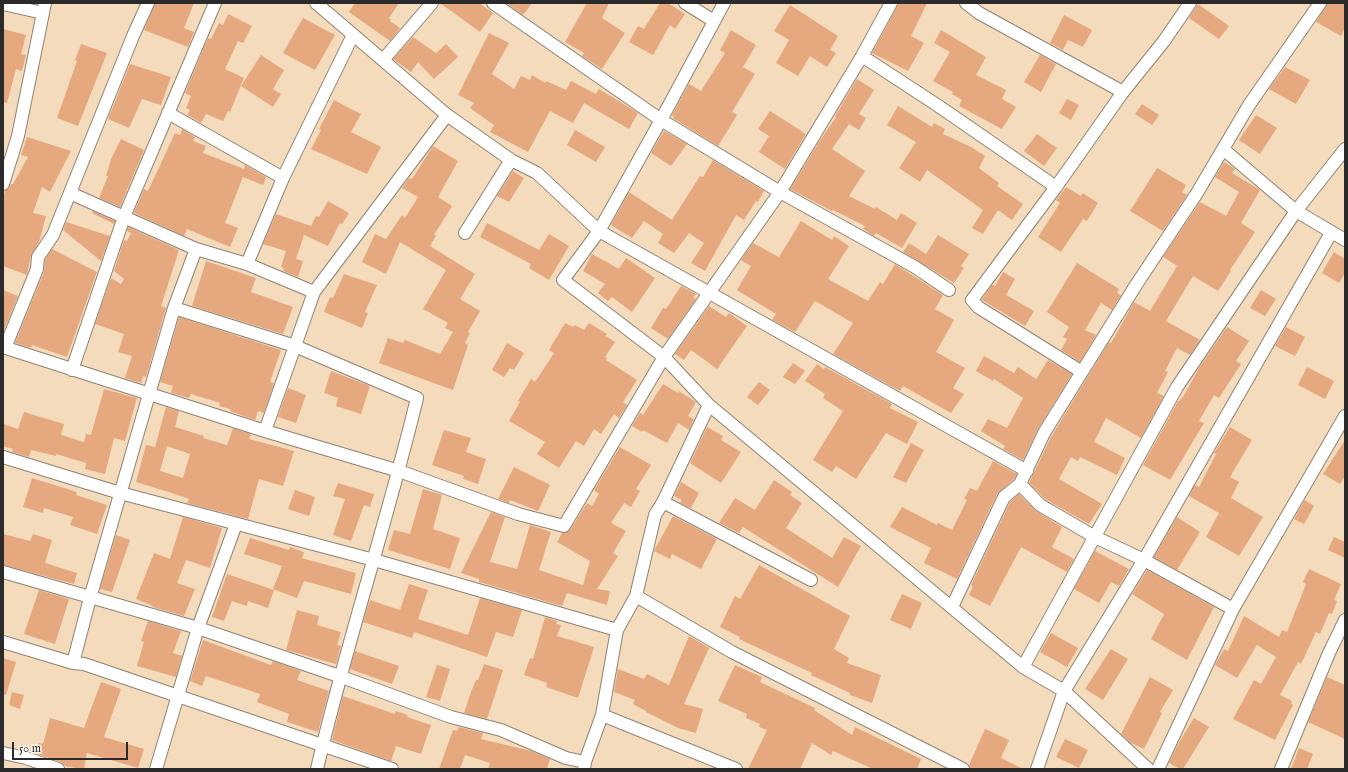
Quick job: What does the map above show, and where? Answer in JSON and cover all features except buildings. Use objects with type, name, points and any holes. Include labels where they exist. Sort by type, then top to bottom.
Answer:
[{"type":"street","points":[[148,3],[133,36],[53,235],[38,257],[37,269],[4,348],[265,431],[399,470],[518,514],[564,526],[664,357],[710,294],[780,192],[862,56],[891,3]]},
{"type":"street","points":[[72,370],[124,217],[215,3]]},
{"type":"street","points":[[316,3],[446,115],[512,160],[537,173],[598,231],[960,432],[1027,471]]},
{"type":"street","points":[[383,60],[432,3]]},
{"type":"street","points":[[493,3],[661,120],[780,192],[916,267],[949,290]]},
{"type":"street","points":[[685,3],[714,21]]},
{"type":"street","points":[[724,3],[661,120],[598,231],[563,280],[664,357],[709,405],[1023,667],[1064,691],[1148,769]]},
{"type":"street","points":[[967,3],[979,13],[1124,92]]},
{"type":"street","points":[[1082,372],[978,307],[972,300],[1124,92],[1164,41],[1190,3]]},
{"type":"street","points":[[952,607],[1004,497],[1020,484],[1044,433],[1223,149],[1248,105],[1320,3]]},
{"type":"street","points":[[3,4],[44,8],[18,136],[3,184]]},
{"type":"street","points":[[247,264],[283,178],[353,35]]},
{"type":"street","points":[[862,56],[937,104],[1056,187]]},
{"type":"street","points":[[168,113],[283,178]]},
{"type":"street","points":[[265,431],[314,292],[446,115]]},
{"type":"street","points":[[1223,149],[1296,211],[1345,240]]},
{"type":"street","points":[[1023,667],[1178,387],[1296,211],[1345,150]]},
{"type":"street","points":[[465,233],[512,160]]},
{"type":"street","points":[[70,193],[196,249],[247,264],[314,292]]},
{"type":"street","points":[[1037,769],[1064,691],[1144,560],[1331,233]]},
{"type":"street","points":[[73,663],[90,598],[174,308],[196,249]]},
{"type":"street","points":[[174,308],[295,346],[417,398],[374,560],[339,676],[317,769]]},
{"type":"street","points":[[3,572],[198,628],[339,676],[451,717],[501,730],[585,765],[602,715],[617,630],[636,596],[655,515],[663,502],[709,405]]},
{"type":"street","points":[[1158,769],[1233,609],[1345,416]]},
{"type":"street","points":[[3,457],[120,493],[374,560],[617,630]]},
{"type":"street","points":[[1020,484],[1040,505],[1095,537],[1144,560],[1233,609]]},
{"type":"street","points":[[663,502],[811,580]]},
{"type":"street","points":[[156,769],[176,696],[198,628],[236,524]]},
{"type":"street","points":[[636,596],[732,652],[963,769]]},
{"type":"street","points":[[1281,769],[1329,653],[1345,620]]},
{"type":"street","points":[[3,642],[73,663],[84,664],[392,769]]},
{"type":"street","points":[[602,715],[736,769]]},
{"type":"street","points":[[3,753],[26,758],[58,769]]}]
